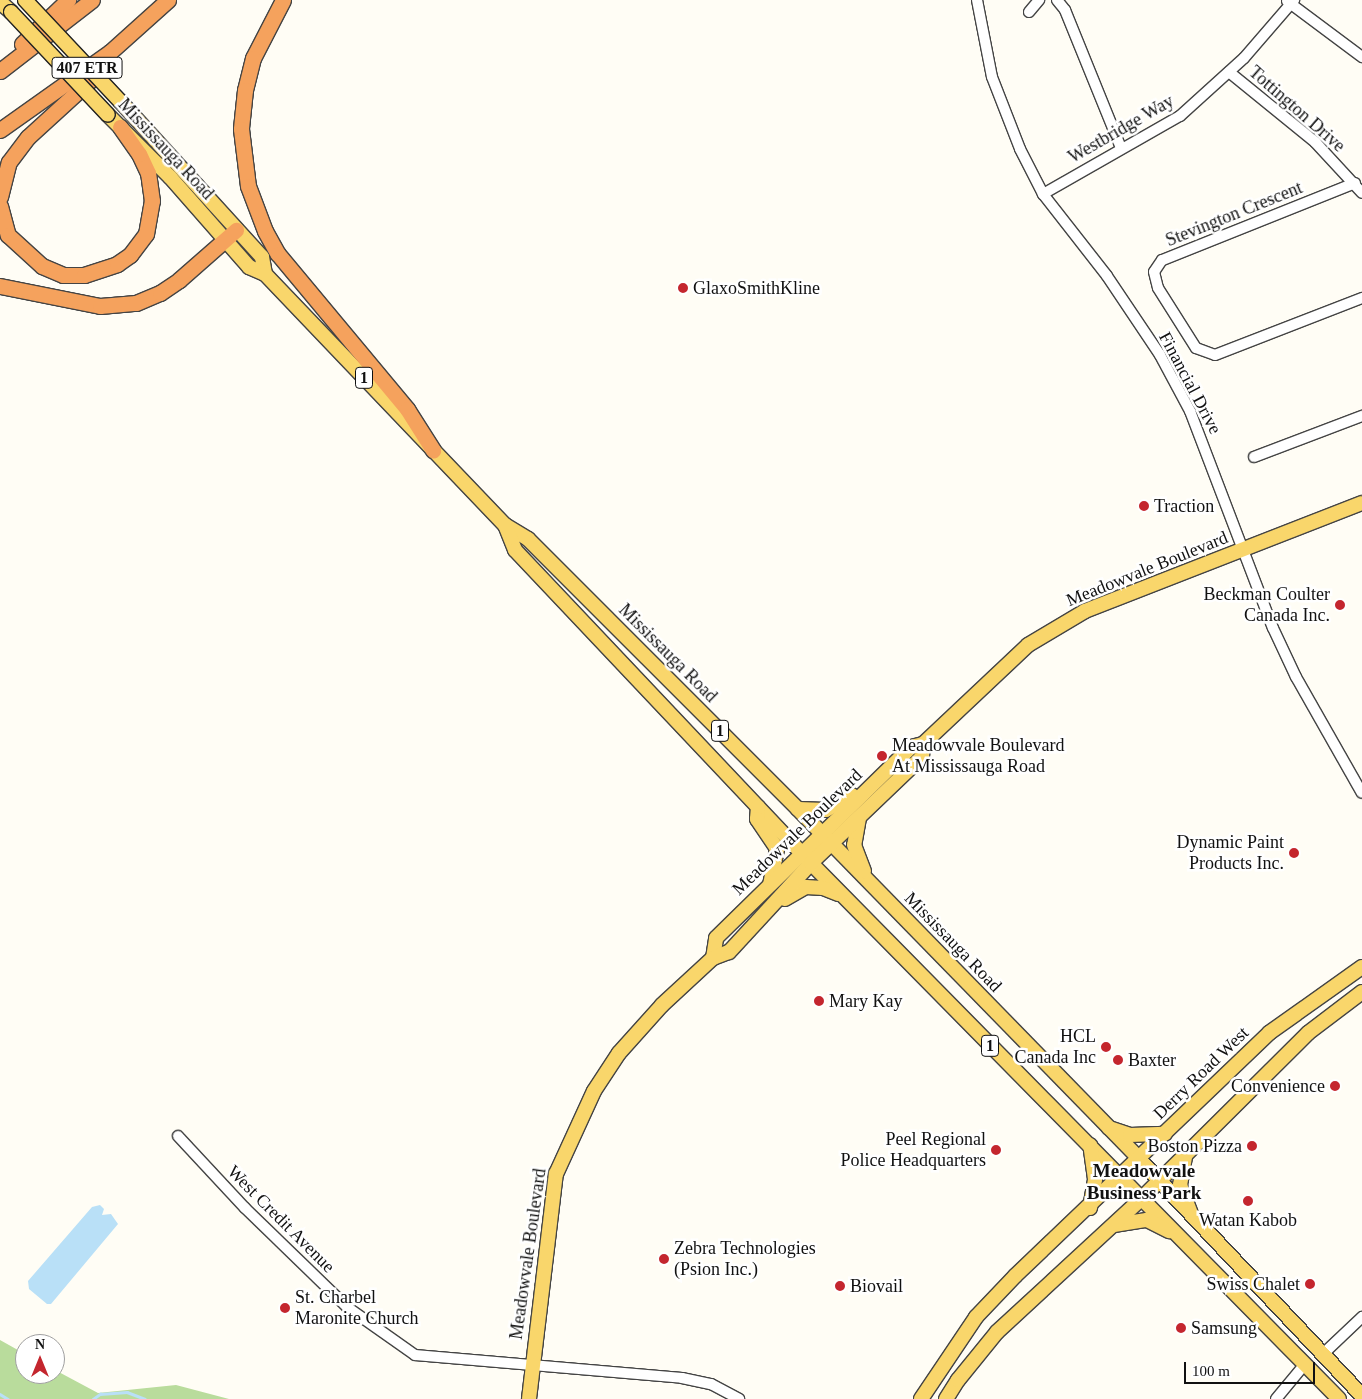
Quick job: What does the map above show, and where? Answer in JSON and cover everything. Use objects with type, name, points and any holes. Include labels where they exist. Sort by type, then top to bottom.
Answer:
[{"type":"highway","points":[[1,70],[26,39],[68,0]]},
{"type":"highway","name":"407 ETR","points":[[1,70],[92,0]]},
{"type":"highway","name":"407 ETR","points":[[0,130],[110,52],[168,0]]},
{"type":"highway","points":[[283,0],[253,58],[245,90],[241,129],[248,186],[265,231],[278,254],[407,408],[433,450]]},
{"type":"highway","points":[[0,198],[6,169],[28,137],[97,74],[110,52]]},
{"type":"highway","points":[[0,206],[8,235],[42,266],[63,275],[84,275],[117,264],[130,255],[146,234],[152,201],[148,173],[140,154],[120,127]]},
{"type":"highway","points":[[0,286],[100,306],[136,303],[160,293],[231,236]]},
{"type":"main road","name":"Mississauga Road","points":[[25,0],[120,101],[231,236],[248,267],[265,274],[505,525],[528,539],[798,809],[1139,1159],[1158,1182],[1362,1396]]},
{"type":"main road","name":"Mississauga Road","points":[[0,2],[108,115],[231,236]]},
{"type":"main road","name":"Meadowvale Boulevard","points":[[827,840],[869,788],[911,747],[923,744],[1028,645],[1085,611],[1362,503]]},
{"type":"main road","name":"Mississauga Road","points":[[505,525],[516,550],[806,859],[1339,1399]]},
{"type":"main road","name":"Meadowvale Boulevard","points":[[713,958],[716,938],[770,885],[859,817],[922,757],[923,744]]},
{"type":"main road","points":[[798,809],[826,810],[858,790],[869,788]]},
{"type":"main road","points":[[758,807],[757,819],[773,838],[777,849],[770,885]]},
{"type":"main road","points":[[859,817],[854,846],[866,879]]},
{"type":"main road","name":"Meadowvale Boulevard","points":[[529,1399],[531,1366],[556,1174],[572,1134],[619,1053],[662,1005],[713,958],[729,952],[773,904],[806,859]]},
{"type":"main road","points":[[773,904],[806,887],[823,888],[843,896]]},
{"type":"main road","name":"Derry Road West","points":[[921,1399],[976,1317],[1269,1033],[1362,967]]},
{"type":"main road","points":[[946,1399],[997,1332],[1185,1157],[1308,1033],[1362,992]]},
{"type":"main road","points":[[1105,1126],[1130,1135],[1165,1134]]},
{"type":"main road","points":[[1090,1145],[1095,1179],[1090,1208]]},
{"type":"main road","points":[[1185,1157],[1180,1185],[1193,1218]]},
{"type":"main road","points":[[1111,1226],[1146,1220],[1187,1244]]},
{"type":"street","name":"Financial Drive","points":[[977,0],[997,92],[1020,149],[1043,194],[1107,276],[1160,355],[1193,418],[1273,628],[1296,677],[1362,793]]},
{"type":"street","points":[[1028,12],[1039,0]]},
{"type":"street","points":[[1057,0],[1065,10],[1121,148]]},
{"type":"street","name":"Westbridge Way","points":[[1043,194],[1180,116],[1229,72],[1290,1]]},
{"type":"street","points":[[1290,1],[1362,57]]},
{"type":"street","name":"Tottington Drive","points":[[1229,72],[1315,142],[1362,192]]},
{"type":"street","name":"Stevington Crescent","points":[[1355,183],[1162,260],[1154,272],[1158,288],[1196,348],[1215,355],[1362,298]]},
{"type":"street","points":[[1254,457],[1362,416]]},
{"type":"street","name":"West Credit Avenue","points":[[178,1136],[244,1208],[347,1307],[414,1355],[682,1378],[711,1384],[739,1399]]},
{"type":"street","points":[[1323,1354],[1362,1317]]},
{"type":"street","points":[[1276,1399],[1305,1364]]},
{"type":"green space","points":[[0,1340],[15,1348],[15,1384],[65,1384],[65,1375],[98,1393],[176,1385],[229,1399],[0,1399]]},
{"type":"water","points":[[100,1205],[104,1209],[102,1215],[111,1214],[118,1224],[51,1304],[47,1304],[29,1289],[28,1281],[92,1207]]},
{"type":"waterway","points":[[93,1399],[100,1394],[127,1392],[145,1399]]},
{"type":"waterway","points":[[0,1394],[8,1399]]},
{"type":"place","name":"GlaxoSmithKline","points":[[683,288]]},
{"type":"place","name":"Traction","points":[[1144,506]]},
{"type":"place","name":"Beckman Coulter Canada Inc.","points":[[1340,605]]},
{"type":"place","name":"Meadowvale Boulevard At Mississauga Road","points":[[882,756]]},
{"type":"place","name":"Dynamic Paint Products Inc.","points":[[1294,853]]},
{"type":"place","name":"Mary Kay","points":[[819,1001]]},
{"type":"place","name":"HCL Canada Inc","points":[[1106,1047]]},
{"type":"place","name":"Baxter","points":[[1118,1060]]},
{"type":"place","name":"Convenience","points":[[1335,1086]]},
{"type":"place","name":"Boston Pizza","points":[[1252,1146]]},
{"type":"place","name":"Peel Regional Police Headquarters","points":[[996,1150]]},
{"type":"place","name":"Watan Kabob","points":[[1248,1201]]},
{"type":"place","name":"Zebra Technologies (Psion Inc.)","points":[[664,1259]]},
{"type":"place","name":"Swiss Chalet","points":[[1310,1284]]},
{"type":"place","name":"Biovail","points":[[840,1286]]},
{"type":"place","name":"St. Charbel Maronite Church","points":[[285,1308]]},
{"type":"place","name":"Samsung","points":[[1181,1328]]},
{"type":"district","name":"Meadowvale Business Park","points":[[1144,1182]]}]
